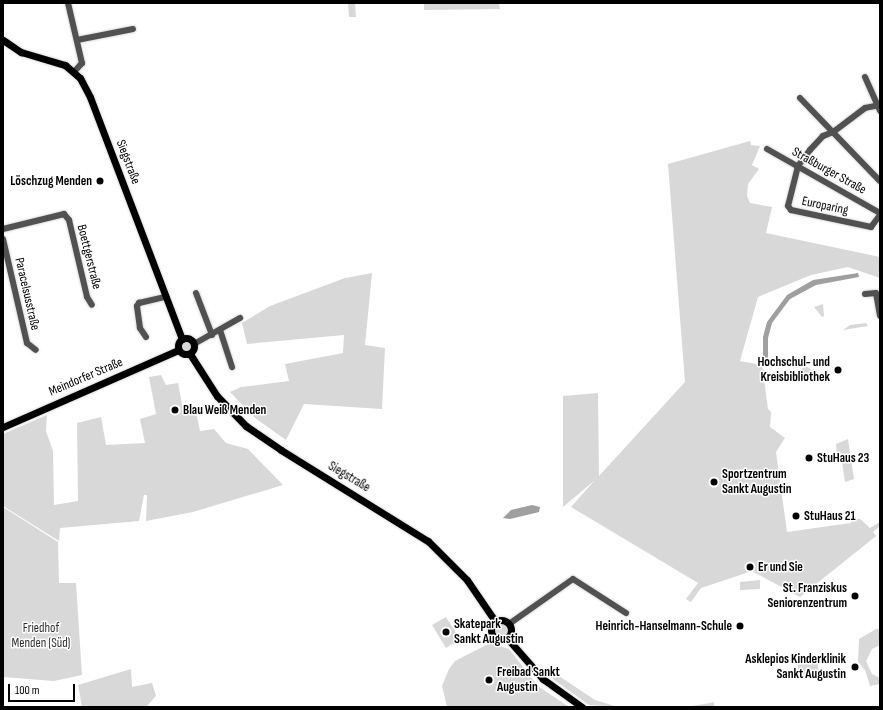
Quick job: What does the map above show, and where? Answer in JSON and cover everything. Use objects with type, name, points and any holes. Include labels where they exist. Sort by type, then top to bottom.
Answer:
[{"type":"main road","name":"Siegstraße","points":[[3,40],[21,52],[56,60],[74,72],[90,96],[182,339]]},
{"type":"main road","points":[[190,338],[194,344],[190,354],[182,354],[178,350],[179,343],[182,339],[190,338]]},
{"type":"main road","name":"Meindorfer Straße","points":[[3,427],[178,350]]},
{"type":"main road","name":"Siegstraße","points":[[190,354],[218,396],[246,426],[281,450],[404,523],[428,541],[467,580],[495,621]]},
{"type":"main road","points":[[504,620],[509,624],[510,633],[507,638],[497,639],[492,635],[491,628],[495,621],[504,620]]},
{"type":"main road","points":[[507,638],[543,679],[582,707]]},
{"type":"street","points":[[68,3],[82,63],[74,72]]},
{"type":"street","points":[[77,40],[133,29]]},
{"type":"street","points":[[864,77],[879,107]]},
{"type":"street","points":[[800,98],[880,181]]},
{"type":"street","name":"Europaring","points":[[879,107],[865,108],[833,132],[823,136],[798,166],[788,202],[791,210],[871,227],[880,214]]},
{"type":"street","name":"Straßburger Straße","points":[[767,149],[880,214]]},
{"type":"street","name":"Boettgerstraße","points":[[3,229],[64,214],[69,220],[87,296],[92,305]]},
{"type":"street","name":"Paracelsusstraße","points":[[3,239],[27,343],[36,350]]},
{"type":"street","points":[[865,294],[876,293],[880,316]]},
{"type":"street","points":[[196,294],[212,335]]},
{"type":"street","points":[[146,337],[140,328],[137,306],[138,303],[166,297]]},
{"type":"street","points":[[194,344],[240,318]]},
{"type":"street","points":[[220,330],[232,367]]},
{"type":"street","points":[[509,624],[573,579],[626,613]]},
{"type":"green space","points":[[348,3],[355,3],[356,17],[349,17]]},
{"type":"green space","points":[[424,3],[499,3],[500,9],[424,10]]},
{"type":"green space","points":[[750,141],[751,145],[760,146],[752,165],[759,169],[748,184],[747,196],[750,203],[772,207],[766,233],[880,257],[880,278],[848,267],[811,275],[758,297],[740,361],[762,365],[768,409],[771,412],[770,427],[785,438],[776,452],[787,532],[851,523],[851,519],[860,519],[870,528],[880,522],[880,526],[873,532],[876,536],[800,597],[752,571],[701,588],[691,602],[686,599],[698,583],[571,507],[595,480],[563,507],[563,396],[598,393],[599,476],[685,382],[668,164]]},
{"type":"green space","points":[[372,273],[365,345],[385,348],[382,409],[304,404],[286,440],[255,418],[230,392],[241,387],[289,381],[285,364],[343,353],[344,335],[247,344],[242,323],[270,306],[345,278]]},
{"type":"green space","points":[[823,304],[824,316],[822,317],[814,307]]},
{"type":"green space","points":[[866,323],[868,326],[843,330],[850,325]]},
{"type":"green space","points":[[187,341],[192,346],[187,351],[182,346]]},
{"type":"green space","points":[[804,367],[808,367],[810,368],[810,376],[804,377],[801,374],[801,370]]},
{"type":"green space","points":[[161,375],[166,385],[178,383],[183,409],[190,407],[196,412],[200,431],[214,429],[226,443],[248,449],[283,485],[193,512],[146,521],[147,495],[144,495],[139,521],[60,528],[59,541],[3,506],[3,434],[47,415],[46,431],[53,451],[54,505],[78,501],[77,423],[101,417],[106,445],[145,443],[140,419],[156,414],[149,377]]},
{"type":"green space","points":[[848,439],[854,479],[845,482],[841,455],[837,455],[836,444]]},
{"type":"green space","name":"Friedhof Menden (Süd)","points":[[3,507],[58,542],[59,583],[76,583],[82,675],[54,681],[3,677]]},
{"type":"green space","points":[[760,580],[760,589],[740,590],[740,582]]},
{"type":"green space","name":"Skatepark Sankt Augustin","points":[[446,617],[460,639],[446,648],[432,625]]},
{"type":"green space","points":[[501,623],[506,625],[508,630],[506,635],[501,637],[496,635],[494,630],[496,625]]},
{"type":"green space","points":[[876,629],[880,629],[880,645],[872,649],[866,661],[872,674],[880,678],[880,684],[870,686],[865,670],[858,662],[859,639]]},
{"type":"green space","name":"Freibad Sankt Augustin","points":[[490,643],[509,649],[538,686],[569,707],[447,707],[442,686],[449,669],[455,661]]},
{"type":"green space","points":[[817,661],[819,672],[800,675],[797,664]]},
{"type":"green space","points":[[131,669],[132,687],[152,683],[156,696],[146,707],[82,707],[78,685]]},
{"type":"green space","points":[[550,670],[595,700],[618,707],[589,705],[553,679]]},
{"type":"green space","points":[[714,702],[714,707],[686,707],[710,703]]},
{"type":"shaded area","points":[[858,273],[859,277],[816,285],[790,299],[772,323],[768,338],[768,361],[763,362],[763,337],[767,322],[787,295],[813,280]]},
{"type":"shaded area","points":[[532,505],[540,507],[539,512],[510,519],[503,518],[511,510]]},
{"type":"place","name":"Löschzug Menden","points":[[100,181]]},
{"type":"place","name":"Hochschul- und Kreisbibliothek","points":[[838,370]]},
{"type":"place","name":"Blau Weiß Menden","points":[[175,410]]},
{"type":"place","name":"StuHaus 23","points":[[809,458]]},
{"type":"place","name":"Sportzentrum Sankt Augustin","points":[[714,482]]},
{"type":"place","name":"StuHaus 21","points":[[796,516]]},
{"type":"place","name":"Er und Sie","points":[[750,567]]},
{"type":"place","name":"St. Franziskus Seniorenzentrum","points":[[855,596]]},
{"type":"place","name":"Heinrich-Hanselmann-Schule","points":[[740,626]]},
{"type":"place","name":"Skatepark Sankt Augustin","points":[[446,632]]},
{"type":"place","name":"Asklepios Kinderklinik Sankt Augustin","points":[[855,667]]},
{"type":"place","name":"Freibad Sankt Augustin","points":[[489,680]]}]
